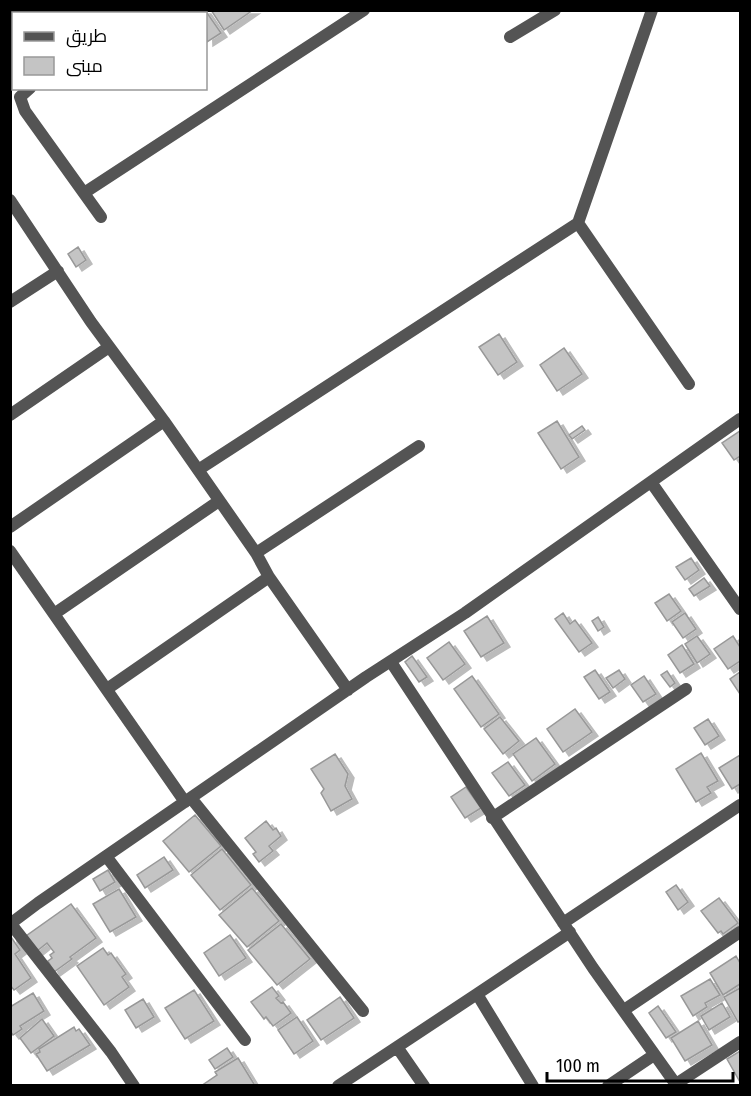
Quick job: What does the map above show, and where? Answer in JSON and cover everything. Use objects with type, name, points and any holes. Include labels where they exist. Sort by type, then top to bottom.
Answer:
[{"type":"street","points":[[84,193],[364,10]]},
{"type":"street","points":[[510,38],[555,10]]},
{"type":"street","points":[[198,470],[578,223],[652,10]]},
{"type":"street","points":[[28,90],[20,97],[25,111],[101,217]]},
{"type":"street","points":[[10,200],[109,347],[164,420],[256,553],[269,577],[348,690]]},
{"type":"street","points":[[578,223],[689,384]]},
{"type":"street","points":[[10,303],[58,271]]},
{"type":"street","points":[[10,415],[109,347]]},
{"type":"street","points":[[134,1086],[111,1052],[11,924],[38,903],[741,419]]},
{"type":"street","points":[[10,527],[164,420]]},
{"type":"street","points":[[256,553],[419,446]]},
{"type":"street","points":[[651,482],[741,609]]},
{"type":"street","points":[[54,614],[219,501]]},
{"type":"street","points":[[10,551],[188,800],[363,1011]]},
{"type":"street","points":[[107,689],[269,577]]},
{"type":"street","points":[[391,662],[566,928],[677,1085],[741,1042]]},
{"type":"street","points":[[492,818],[686,689]]},
{"type":"street","points":[[338,1086],[477,994],[566,928],[741,806]]},
{"type":"street","points":[[106,856],[245,1040]]},
{"type":"street","points":[[624,1010],[741,932]]},
{"type":"street","points":[[477,994],[533,1086]]},
{"type":"street","points":[[397,1047],[424,1086]]},
{"type":"street","points":[[608,1086],[654,1055]]},
{"type":"building","points":[[185,10],[205,10],[206,12],[186,12]]},
{"type":"building","points":[[211,10],[253,10],[224,30]]},
{"type":"building","points":[[207,13],[221,33],[207,42]]},
{"type":"building","points":[[78,247],[86,260],[76,267],[68,254]]},
{"type":"building","points":[[499,334],[517,362],[498,375],[479,347]]},
{"type":"building","points":[[564,348],[582,374],[557,391],[540,365]]},
{"type":"building","points":[[557,421],[579,457],[561,469],[538,433]]},
{"type":"building","points":[[582,426],[585,430],[572,439],[569,435]]},
{"type":"building","points":[[740,431],[740,456],[734,460],[722,443]]},
{"type":"building","points":[[691,558],[699,570],[685,580],[676,567]]},
{"type":"building","points":[[704,578],[710,586],[694,596],[689,589]]},
{"type":"building","points":[[669,594],[681,611],[667,621],[655,603]]},
{"type":"building","points":[[563,613],[570,624],[575,620],[592,643],[579,652],[555,619]]},
{"type":"building","points":[[685,613],[696,629],[683,638],[672,622]]},
{"type":"building","points":[[487,616],[504,643],[481,657],[464,631]]},
{"type":"building","points":[[598,617],[604,627],[598,631],[592,621]]},
{"type":"building","points":[[697,636],[710,654],[697,663],[685,644]]},
{"type":"building","points":[[733,636],[740,647],[740,661],[728,669],[714,649]]},
{"type":"building","points":[[449,642],[465,664],[443,680],[427,658]]},
{"type":"building","points":[[682,645],[694,664],[680,673],[668,655]]},
{"type":"building","points":[[412,656],[427,677],[419,682],[405,662]]},
{"type":"building","points":[[595,670],[610,692],[599,699],[584,677]]},
{"type":"building","points":[[619,670],[625,679],[613,688],[606,678]]},
{"type":"building","points":[[667,671],[675,683],[670,687],[661,675]]},
{"type":"building","points":[[740,672],[740,694],[730,679]]},
{"type":"building","points":[[472,676],[499,714],[481,727],[454,689]]},
{"type":"building","points":[[644,676],[656,694],[643,702],[631,685]]},
{"type":"building","points":[[575,709],[592,732],[563,752],[547,729]]},
{"type":"building","points":[[500,717],[519,741],[503,754],[484,729]]},
{"type":"building","points":[[708,719],[719,736],[705,745],[694,728]]},
{"type":"building","points":[[536,738],[555,764],[532,781],[513,754]]},
{"type":"building","points":[[701,753],[718,781],[707,787],[711,793],[696,802],[676,769]]},
{"type":"building","points":[[335,754],[348,774],[345,786],[352,799],[331,811],[321,793],[324,789],[311,769]]},
{"type":"building","points":[[740,755],[740,784],[732,789],[719,768]]},
{"type":"building","points":[[508,762],[525,785],[509,796],[492,773]]},
{"type":"building","points":[[466,787],[481,808],[465,818],[451,797]]},
{"type":"building","points":[[195,815],[221,846],[189,872],[163,841]]},
{"type":"building","points":[[266,821],[273,830],[276,828],[281,836],[269,846],[273,851],[259,862],[253,854],[256,852],[245,838]]},
{"type":"building","points":[[222,849],[251,885],[220,910],[191,875]]},
{"type":"building","points":[[164,857],[173,870],[145,888],[137,875]]},
{"type":"building","points":[[108,870],[115,882],[100,891],[93,879]]},
{"type":"building","points":[[676,885],[688,902],[678,910],[666,892]]},
{"type":"building","points":[[252,888],[279,921],[247,947],[219,915]]},
{"type":"building","points":[[119,889],[136,917],[110,932],[93,904]]},
{"type":"building","points":[[719,898],[738,923],[723,934],[721,931],[718,933],[701,911]]},
{"type":"building","points":[[71,904],[96,938],[54,972],[48,961],[54,952],[47,943],[37,951],[26,936]]},
{"type":"building","points":[[281,924],[310,959],[277,985],[248,950]]},
{"type":"building","points":[[230,935],[246,958],[219,976],[204,953]]},
{"type":"building","points":[[11,937],[20,950],[15,954],[31,978],[14,990],[10,985]]},
{"type":"building","points":[[103,948],[108,955],[111,953],[126,974],[122,977],[129,987],[104,1005],[77,966]]},
{"type":"building","points":[[736,956],[740,963],[740,984],[723,995],[710,973]]},
{"type":"building","points":[[710,979],[720,995],[705,1003],[707,1007],[693,1016],[681,996]]},
{"type":"building","points":[[272,987],[279,996],[276,998],[281,1003],[283,1002],[291,1013],[273,1026],[266,1017],[264,1019],[251,1002]]},
{"type":"building","points":[[740,988],[740,1021],[738,1022],[724,997]]},
{"type":"building","points":[[194,990],[214,1021],[185,1039],[165,1008]]},
{"type":"building","points":[[33,993],[44,1011],[20,1026],[22,1029],[13,1035],[10,1031],[10,1007]]},
{"type":"building","points":[[340,997],[354,1018],[321,1040],[307,1020]]},
{"type":"building","points":[[143,999],[154,1017],[136,1028],[125,1010]]},
{"type":"building","points":[[722,1003],[730,1017],[709,1030],[701,1016]]},
{"type":"building","points":[[658,1006],[676,1032],[666,1038],[649,1013]]},
{"type":"building","points":[[297,1017],[313,1041],[294,1054],[278,1030]]},
{"type":"building","points":[[42,1019],[54,1036],[31,1053],[20,1038]]},
{"type":"building","points":[[698,1021],[712,1045],[685,1061],[671,1038]]},
{"type":"building","points":[[74,1027],[76,1031],[79,1029],[90,1045],[47,1071],[36,1054],[40,1052],[39,1049]]},
{"type":"building","points":[[227,1048],[233,1057],[215,1069],[209,1060]]},
{"type":"building","points":[[740,1051],[740,1082],[727,1059]]},
{"type":"building","points":[[238,1058],[254,1084],[251,1086],[201,1086],[217,1075],[215,1072]]}]
